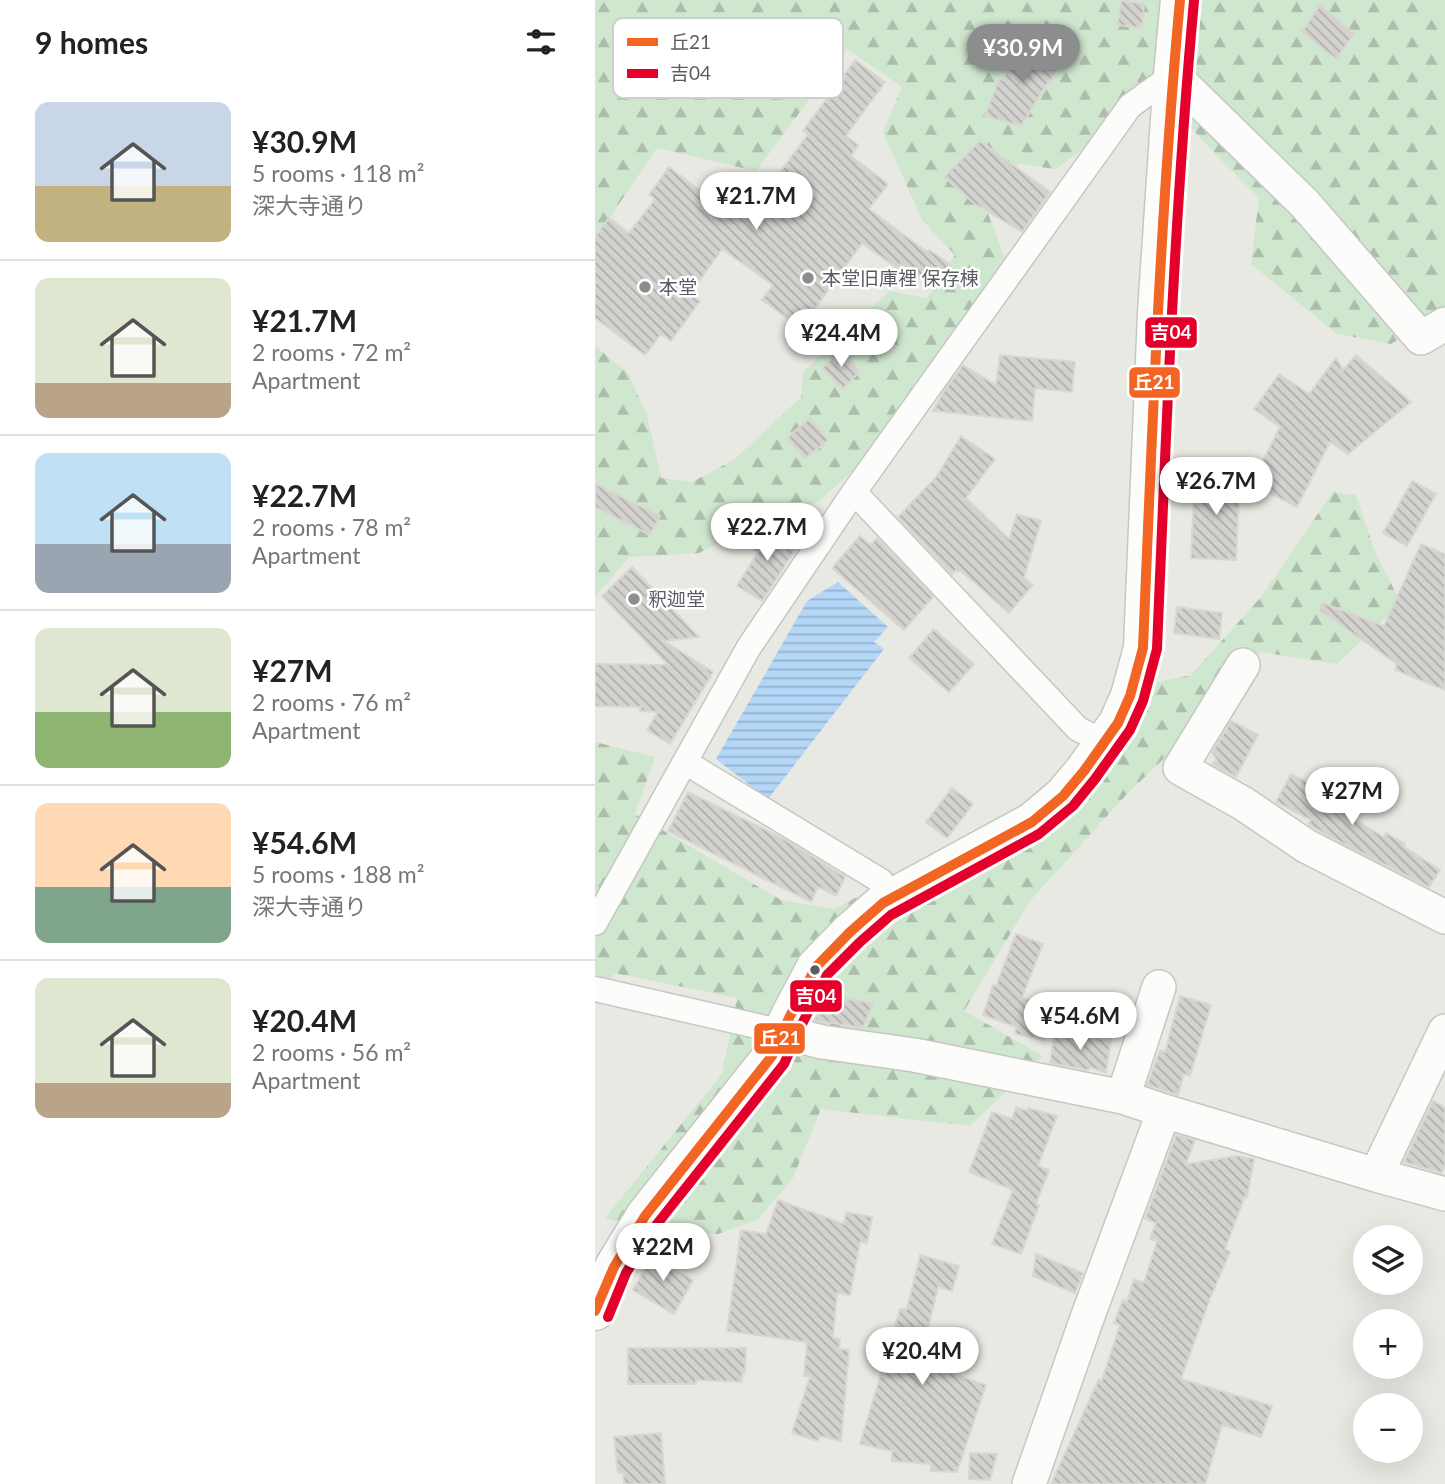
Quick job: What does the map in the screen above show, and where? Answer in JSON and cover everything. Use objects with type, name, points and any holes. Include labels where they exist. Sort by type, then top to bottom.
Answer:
[{"type":"street","points":[[595,1311],[614,1267],[646,1216],[772,1056],[815,967],[883,903],[1031,822],[1063,796],[1118,723],[1130,696],[1143,648],[1157,313],[1180,0]]},
{"type":"street","points":[[1173,75],[1305,204],[1421,338],[1445,324]]},
{"type":"street","points":[[595,923],[749,647],[854,492],[1130,106],[1173,75]]},
{"type":"street","points":[[854,492],[1078,729],[1104,742]]},
{"type":"street","points":[[1243,665],[1180,768],[1244,804],[1306,846],[1445,917]]},
{"type":"street","points":[[685,762],[881,881]]},
{"type":"street","points":[[1123,1097],[1159,987]]},
{"type":"street","points":[[595,989],[821,1042],[913,1055],[1123,1097],[1445,1194]]},
{"type":"street","points":[[1376,1175],[1445,1031]]},
{"type":"street","points":[[1029,1484],[1082,1331],[1164,1111]]},
{"type":"green space","points":[[595,0],[1445,0],[1445,312],[1391,344],[1337,334],[1251,264],[1259,198],[1145,79],[1080,152],[1055,169],[1019,164],[984,203],[1006,261],[861,464],[819,501],[740,532],[699,553],[629,557],[595,597],[595,346],[628,373],[647,415],[661,478],[692,482],[735,459],[801,397],[803,372],[890,291],[927,298],[955,255],[922,220],[883,132],[902,87],[847,49],[843,54],[843,18],[613,18],[613,98],[810,98],[756,171],[657,148],[595,239]]},
{"type":"green space","points":[[1333,492],[1356,495],[1375,552],[1401,603],[1337,664],[1261,652],[1182,741],[1126,795],[1030,901],[964,1011],[1043,1056],[970,1126],[821,1109],[793,1178],[757,1220],[718,1234],[662,1234],[605,1218],[722,1074],[737,998],[614,973],[595,1003],[595,742],[655,757],[635,814],[781,900],[834,909],[938,855],[1055,785],[1116,691],[1191,675],[1260,598]]},
{"type":"water","points":[[838,582],[888,627],[874,642],[884,649],[768,799],[716,759],[807,601]]},
{"type":"building","points":[[1122,0],[1144,4],[1142,28],[1117,25]]},
{"type":"building","points":[[1320,5],[1354,34],[1336,59],[1302,32]]},
{"type":"building","points":[[1017,42],[1062,54],[1050,84],[1047,84],[1021,126],[985,116],[999,79],[1004,80]]},
{"type":"building","points":[[855,60],[885,82],[846,136],[858,145],[851,156],[888,184],[869,209],[927,252],[929,250],[950,264],[934,287],[901,264],[898,269],[862,243],[801,328],[762,300],[773,285],[722,249],[690,294],[700,301],[671,341],[661,334],[645,355],[595,318],[595,237],[609,218],[629,233],[655,199],[649,195],[669,167],[719,205],[730,190],[754,208],[808,134],[803,131],[827,98],[843,98],[843,76]]},
{"type":"building","points":[[980,141],[1050,192],[1022,232],[975,204],[944,177]]},
{"type":"building","points":[[840,350],[860,371],[843,389],[822,368]]},
{"type":"building","points":[[1000,355],[1075,362],[1072,392],[1035,388],[1032,421],[933,411],[963,365],[996,385]]},
{"type":"building","points":[[1356,355],[1411,402],[1348,454],[1330,442],[1297,507],[1251,484],[1280,427],[1254,409],[1279,374],[1309,394],[1336,358],[1343,370]]},
{"type":"building","points":[[810,418],[828,440],[805,459],[787,438]]},
{"type":"building","points":[[961,436],[995,459],[966,498],[1009,539],[1017,514],[1041,521],[1024,578],[1033,585],[1009,613],[960,570],[952,574],[898,517],[937,476]]},
{"type":"building","points":[[1195,474],[1240,476],[1236,560],[1191,558]]},
{"type":"building","points":[[1412,481],[1436,494],[1407,546],[1383,533]]},
{"type":"building","points":[[596,484],[660,516],[650,535],[595,507]]},
{"type":"building","points":[[764,528],[771,532],[772,528],[799,544],[762,601],[737,586],[758,552],[751,548]]},
{"type":"building","points":[[860,536],[870,545],[877,538],[933,597],[904,630],[832,568]]},
{"type":"building","points":[[1421,544],[1445,554],[1445,690],[1395,670],[1397,664],[1319,610],[1323,603],[1384,626]]},
{"type":"building","points":[[632,567],[699,637],[664,641],[713,672],[670,744],[647,730],[658,712],[640,711],[641,707],[595,706],[595,664],[668,665],[602,596]]},
{"type":"building","points":[[1177,607],[1222,613],[1219,639],[1174,633]]},
{"type":"building","points":[[934,629],[974,664],[949,692],[909,658]]},
{"type":"building","points":[[1231,721],[1258,735],[1236,777],[1212,764],[1217,760],[1212,753]]},
{"type":"building","points":[[1291,774],[1327,792],[1336,778],[1360,792],[1347,815],[1384,837],[1386,833],[1405,844],[1404,847],[1440,870],[1429,887],[1330,837],[1308,824],[1311,820],[1276,802]]},
{"type":"building","points":[[952,788],[973,804],[947,838],[926,822]]},
{"type":"building","points":[[688,792],[782,838],[845,877],[836,896],[818,887],[811,902],[668,831]]},
{"type":"building","points":[[1016,934],[1043,944],[1022,998],[1051,1004],[1044,1040],[1015,1034],[1016,1027],[983,1015]]},
{"type":"building","points":[[826,996],[873,1003],[863,1028],[814,1020]]},
{"type":"building","points":[[1180,996],[1211,1005],[1190,1076],[1184,1074],[1178,1095],[1147,1085],[1160,1050],[1165,1052]]},
{"type":"building","points":[[1055,1031],[1111,1040],[1106,1073],[1090,1067],[1088,1070],[1050,1063]]},
{"type":"building","points":[[1433,1101],[1445,1107],[1445,1166],[1441,1173],[1404,1162]]},
{"type":"building","points":[[1016,1107],[1057,1116],[1038,1166],[1049,1170],[1021,1254],[992,1244],[1013,1190],[969,1172],[992,1112],[1012,1119]]},
{"type":"building","points":[[1176,1135],[1195,1140],[1186,1164],[1237,1156],[1254,1159],[1247,1197],[1245,1196],[1225,1249],[1230,1252],[1181,1379],[1272,1406],[1261,1437],[1222,1425],[1205,1484],[1051,1484],[1099,1379],[1102,1380],[1120,1325],[1114,1323],[1123,1300],[1127,1302],[1134,1279],[1144,1283],[1157,1241],[1150,1239],[1156,1223],[1145,1219]]},
{"type":"building","points":[[778,1200],[844,1224],[846,1212],[872,1217],[867,1243],[860,1242],[850,1295],[837,1293],[833,1338],[840,1339],[839,1349],[849,1350],[841,1441],[820,1436],[818,1441],[792,1433],[810,1376],[804,1376],[807,1342],[727,1331],[741,1230],[766,1234]]},
{"type":"building","points":[[655,1251],[677,1264],[675,1269],[693,1280],[674,1314],[633,1290]]},
{"type":"building","points":[[1036,1254],[1083,1273],[1075,1293],[1033,1276]]},
{"type":"building","points":[[920,1255],[959,1266],[952,1291],[938,1287],[920,1362],[986,1385],[957,1472],[931,1471],[931,1464],[892,1461],[892,1451],[860,1444],[900,1309],[907,1309]]},
{"type":"building","points":[[628,1348],[746,1348],[745,1372],[742,1382],[696,1380],[696,1384],[628,1384]]},
{"type":"building","points":[[661,1433],[665,1484],[624,1484],[623,1473],[618,1473],[614,1437]]},
{"type":"building","points":[[970,1453],[997,1454],[990,1480],[969,1479]]},
{"type":"transit line","name":"丘21","points":[[595,1311],[614,1267],[645,1216],[772,1056],[816,967],[883,903],[1032,822],[1063,796],[1118,723],[1130,696],[1143,648],[1162,243],[1180,0]]},
{"type":"transit line","name":"吉04","points":[[608,1317],[626,1273],[657,1224],[784,1064],[827,975],[891,915],[1039,834],[1073,806],[1130,730],[1143,701],[1157,649],[1176,244],[1194,1]]},
{"type":"place","name":"本堂旧庫裡 保存棟","points":[[808,278]]},
{"type":"place","name":"本堂","points":[[645,287]]},
{"type":"place","name":"釈迦堂","points":[[634,599]]}]
